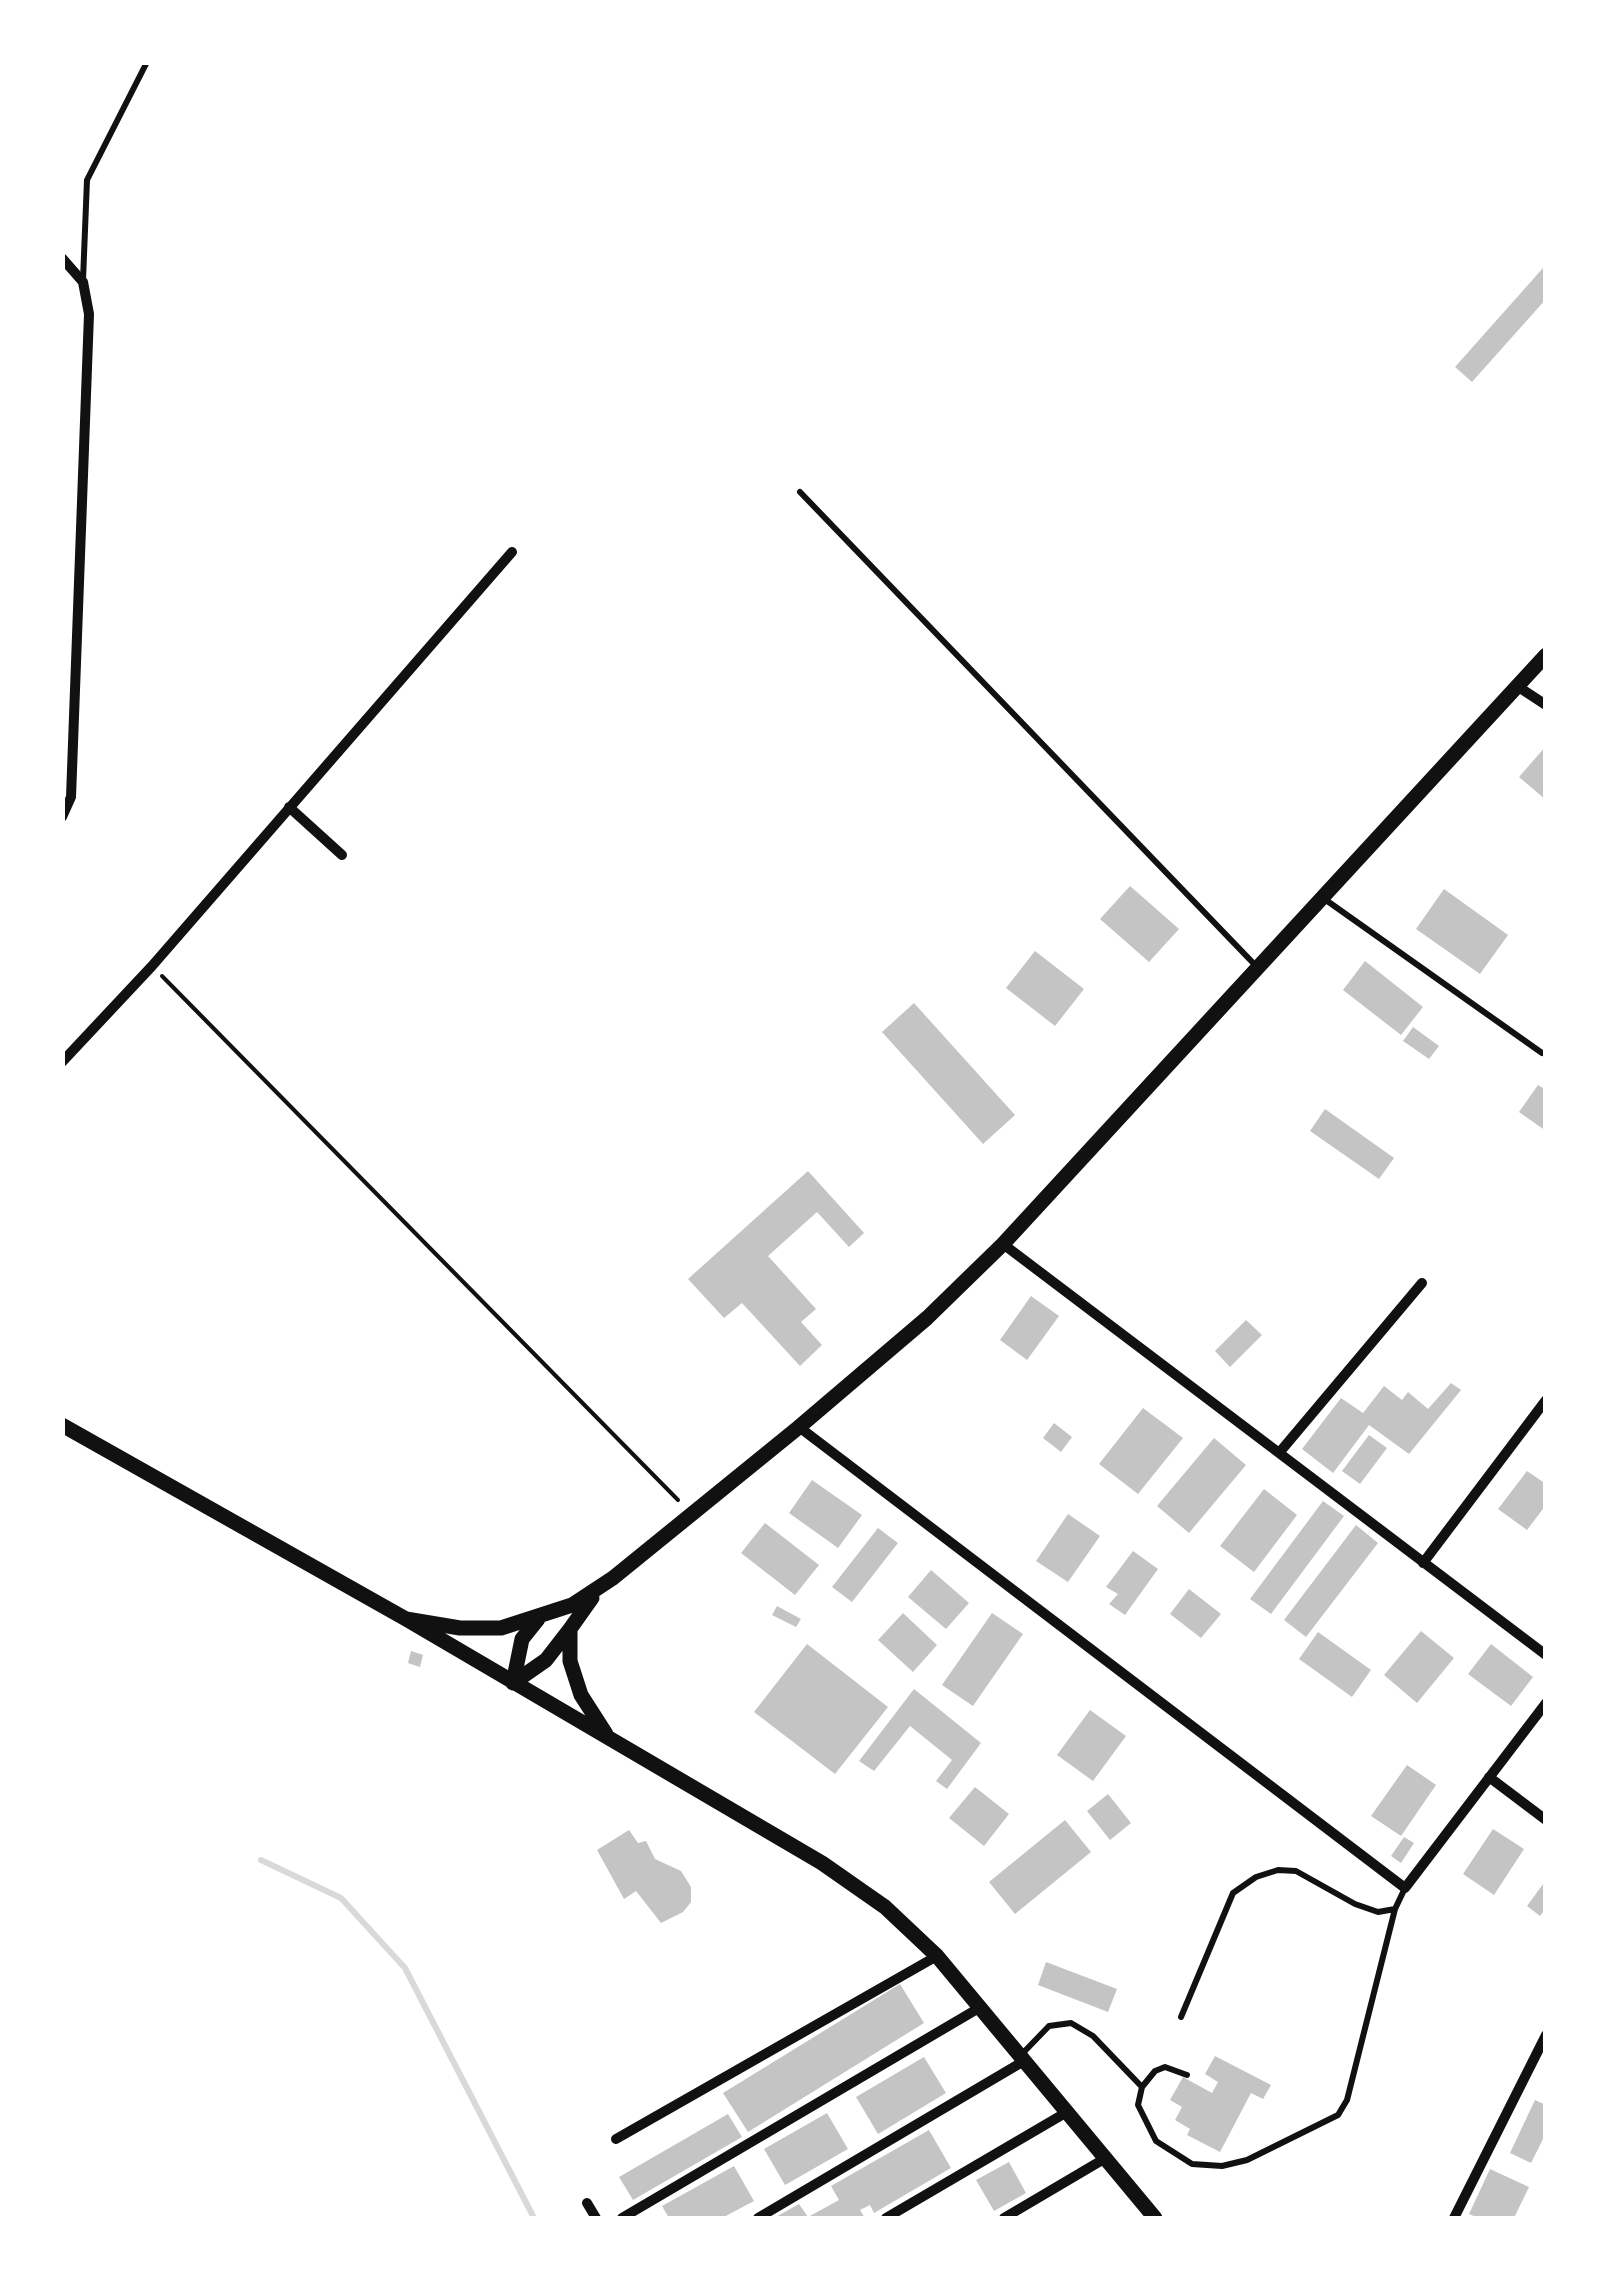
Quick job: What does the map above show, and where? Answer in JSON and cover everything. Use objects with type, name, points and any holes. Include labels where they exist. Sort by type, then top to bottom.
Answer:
[{"type":"street","points":[[62,258],[82,282],[89,314],[71,797],[62,817]]},
{"type":"street","points":[[62,1062],[152,966],[512,552]]},
{"type":"street","points":[[406,1619],[460,1628],[500,1628],[572,1605],[613,1578],[927,1318],[1003,1244],[1546,655]]},
{"type":"street","points":[[1517,686],[1546,705]]},
{"type":"street","points":[[289,807],[342,855]]},
{"type":"street","points":[[1003,1244],[1546,1655]]},
{"type":"street","points":[[1279,1453],[1422,1284]]},
{"type":"street","points":[[1424,1563],[1546,1400]]},
{"type":"street","points":[[62,1425],[406,1619],[822,1863],[885,1906],[937,1956],[1154,2218]]},
{"type":"street","points":[[798,1427],[1405,1888],[1546,1703]]},
{"type":"street","points":[[512,1683],[546,1660],[613,1578]]},
{"type":"street","points":[[512,1683],[522,1638],[538,1619]]},
{"type":"street","points":[[570,1628],[570,1661],[581,1695],[607,1737]]},
{"type":"street","points":[[1489,1777],[1546,1820]]},
{"type":"street","points":[[616,2139],[937,1956]]},
{"type":"street","points":[[622,2218],[979,2008]]},
{"type":"street","points":[[1454,2218],[1546,2036]]},
{"type":"street","points":[[758,2218],[1022,2058]]},
{"type":"street","points":[[886,2218],[1067,2112]]},
{"type":"street","points":[[1004,2218],[1104,2159]]},
{"type":"street","points":[[587,2202],[596,2218]]},
{"type":"lane","points":[[82,282],[86,180],[147,62]]},
{"type":"lane","points":[[800,492],[1258,968]]},
{"type":"lane","points":[[1322,898],[1542,1053]]},
{"type":"lane","points":[[1181,2016],[1233,1894],[1256,1877],[1278,1870],[1296,1871],[1354,1904],[1378,1912],[1394,1909]]},
{"type":"lane","points":[[1187,2075],[1165,2067],[1155,2072],[1142,2087],[1138,2104],[1156,2141],[1192,2164],[1222,2166],[1248,2160],[1338,2115],[1347,2100],[1375,2002],[1394,1909],[1405,1888]]},
{"type":"lane","points":[[1022,2058],[1049,2026],[1071,2022],[1093,2036],[1142,2087]]},
{"type":"path","points":[[152,966],[692,1514]]},
{"type":"building","points":[[1543,268],[1546,299],[1472,382],[1455,367]]},
{"type":"building","points":[[1546,746],[1546,800],[1519,777]]},
{"type":"building","points":[[1130,886],[1179,929],[1149,962],[1100,919]]},
{"type":"building","points":[[1444,889],[1508,935],[1480,974],[1416,929]]},
{"type":"building","points":[[1035,951],[1084,989],[1055,1026],[1006,988]]},
{"type":"building","points":[[1365,961],[1423,1007],[1401,1035],[1343,990]]},
{"type":"building","points":[[914,1003],[1015,1115],[983,1144],[882,1032]]},
{"type":"building","points":[[1413,1027],[1439,1046],[1429,1059],[1403,1041]]},
{"type":"building","points":[[1538,1085],[1546,1090],[1546,1131],[1519,1112]]},
{"type":"building","points":[[1325,1109],[1394,1158],[1379,1179],[1310,1131]]},
{"type":"building","points":[[808,1171],[864,1233],[849,1247],[817,1212],[768,1256],[816,1309],[801,1322],[822,1345],[800,1366],[742,1303],[724,1318],[688,1279]]},
{"type":"building","points":[[1031,1296],[1059,1316],[1027,1360],[1000,1340]]},
{"type":"building","points":[[1246,1320],[1262,1335],[1230,1367],[1215,1351]]},
{"type":"building","points":[[1451,1383],[1461,1390],[1409,1454],[1369,1425],[1333,1473],[1302,1449],[1341,1398],[1363,1413],[1384,1386],[1402,1400],[1408,1392],[1428,1409]]},
{"type":"building","points":[[1143,1408],[1183,1438],[1138,1494],[1099,1464]]},
{"type":"building","points":[[1054,1423],[1072,1437],[1061,1452],[1043,1438]]},
{"type":"building","points":[[1369,1435],[1387,1448],[1360,1484],[1342,1471]]},
{"type":"building","points":[[1214,1438],[1246,1465],[1189,1533],[1157,1506]]},
{"type":"building","points":[[1527,1471],[1546,1484],[1546,1505],[1527,1530],[1498,1509]]},
{"type":"building","points":[[812,1480],[862,1515],[838,1548],[789,1513]]},
{"type":"building","points":[[1264,1489],[1297,1515],[1254,1572],[1220,1546]]},
{"type":"building","points":[[1323,1501],[1344,1516],[1271,1614],[1250,1599]]},
{"type":"building","points":[[1068,1514],[1100,1536],[1068,1582],[1036,1561]]},
{"type":"building","points":[[765,1523],[819,1565],[795,1595],[741,1553]]},
{"type":"building","points":[[1356,1525],[1378,1543],[1306,1637],[1284,1620]]},
{"type":"building","points":[[878,1528],[898,1543],[852,1602],[832,1587]]},
{"type":"building","points":[[1133,1551],[1158,1569],[1125,1615],[1109,1604],[1118,1594],[1106,1587]]},
{"type":"building","points":[[931,1570],[969,1603],[946,1629],[908,1597]]},
{"type":"building","points":[[1189,1589],[1221,1614],[1201,1638],[1170,1614]]},
{"type":"building","points":[[777,1606],[801,1619],[796,1627],[772,1615]]},
{"type":"building","points":[[903,1613],[937,1645],[913,1672],[878,1640]]},
{"type":"building","points":[[992,1613],[1023,1634],[973,1706],[942,1685]]},
{"type":"building","points":[[1421,1631],[1454,1658],[1417,1703],[1384,1675]]},
{"type":"building","points":[[1318,1632],[1371,1670],[1352,1697],[1299,1659]]},
{"type":"building","points":[[807,1644],[888,1707],[835,1774],[754,1712]]},
{"type":"building","points":[[1491,1644],[1533,1677],[1511,1706],[1468,1674]]},
{"type":"building","points":[[411,1651],[423,1655],[420,1667],[408,1663]]},
{"type":"building","points":[[914,1689],[981,1743],[947,1789],[936,1781],[952,1760],[910,1726],[874,1771],[859,1761]]},
{"type":"building","points":[[1090,1710],[1126,1736],[1093,1781],[1057,1755]]},
{"type":"building","points":[[1407,1765],[1436,1785],[1401,1836],[1371,1816]]},
{"type":"building","points":[[975,1787],[1009,1814],[984,1846],[949,1818]]},
{"type":"building","points":[[1108,1794],[1131,1823],[1110,1840],[1087,1811]]},
{"type":"building","points":[[1065,1820],[1091,1852],[1015,1914],[989,1882]]},
{"type":"building","points":[[1493,1829],[1524,1849],[1494,1895],[1463,1874]]},
{"type":"building","points":[[629,1830],[638,1843],[646,1841],[655,1859],[681,1871],[691,1887],[691,1902],[683,1912],[661,1923],[636,1891],[624,1899],[597,1850]]},
{"type":"building","points":[[1404,1837],[1414,1843],[1401,1863],[1391,1856]]},
{"type":"building","points":[[1546,1880],[1546,1908],[1540,1916],[1527,1906]]},
{"type":"building","points":[[1046,1962],[1117,1989],[1108,2012],[1038,1985]]},
{"type":"building","points":[[900,1984],[924,2023],[748,2132],[723,2093]]},
{"type":"building","points":[[1215,2056],[1271,2085],[1263,2099],[1251,2093],[1220,2152],[1187,2135],[1190,2129],[1175,2120],[1182,2107],[1170,2100],[1183,2077],[1212,2093],[1218,2082],[1205,2074]]},
{"type":"building","points":[[924,2057],[946,2093],[878,2134],[856,2097]]},
{"type":"building","points":[[1535,2100],[1546,2105],[1546,2133],[1531,2163],[1510,2153]]},
{"type":"building","points":[[827,2113],[848,2149],[785,2185],[764,2149]]},
{"type":"building","points":[[728,2114],[742,2137],[633,2200],[619,2177]]},
{"type":"building","points":[[929,2130],[951,2168],[874,2213],[870,2205],[860,2210],[865,2218],[774,2218],[799,2204],[808,2217],[839,2200],[831,2186]]},
{"type":"building","points":[[1009,2162],[1026,2193],[994,2211],[976,2180]]},
{"type":"building","points":[[734,2166],[754,2201],[722,2218],[669,2218],[662,2206]]},
{"type":"building","points":[[1490,2169],[1529,2187],[1514,2218],[1479,2218],[1469,2214]]},
{"type":"waterway","points":[[261,1860],[341,1898],[405,1968],[534,2218]]}]
